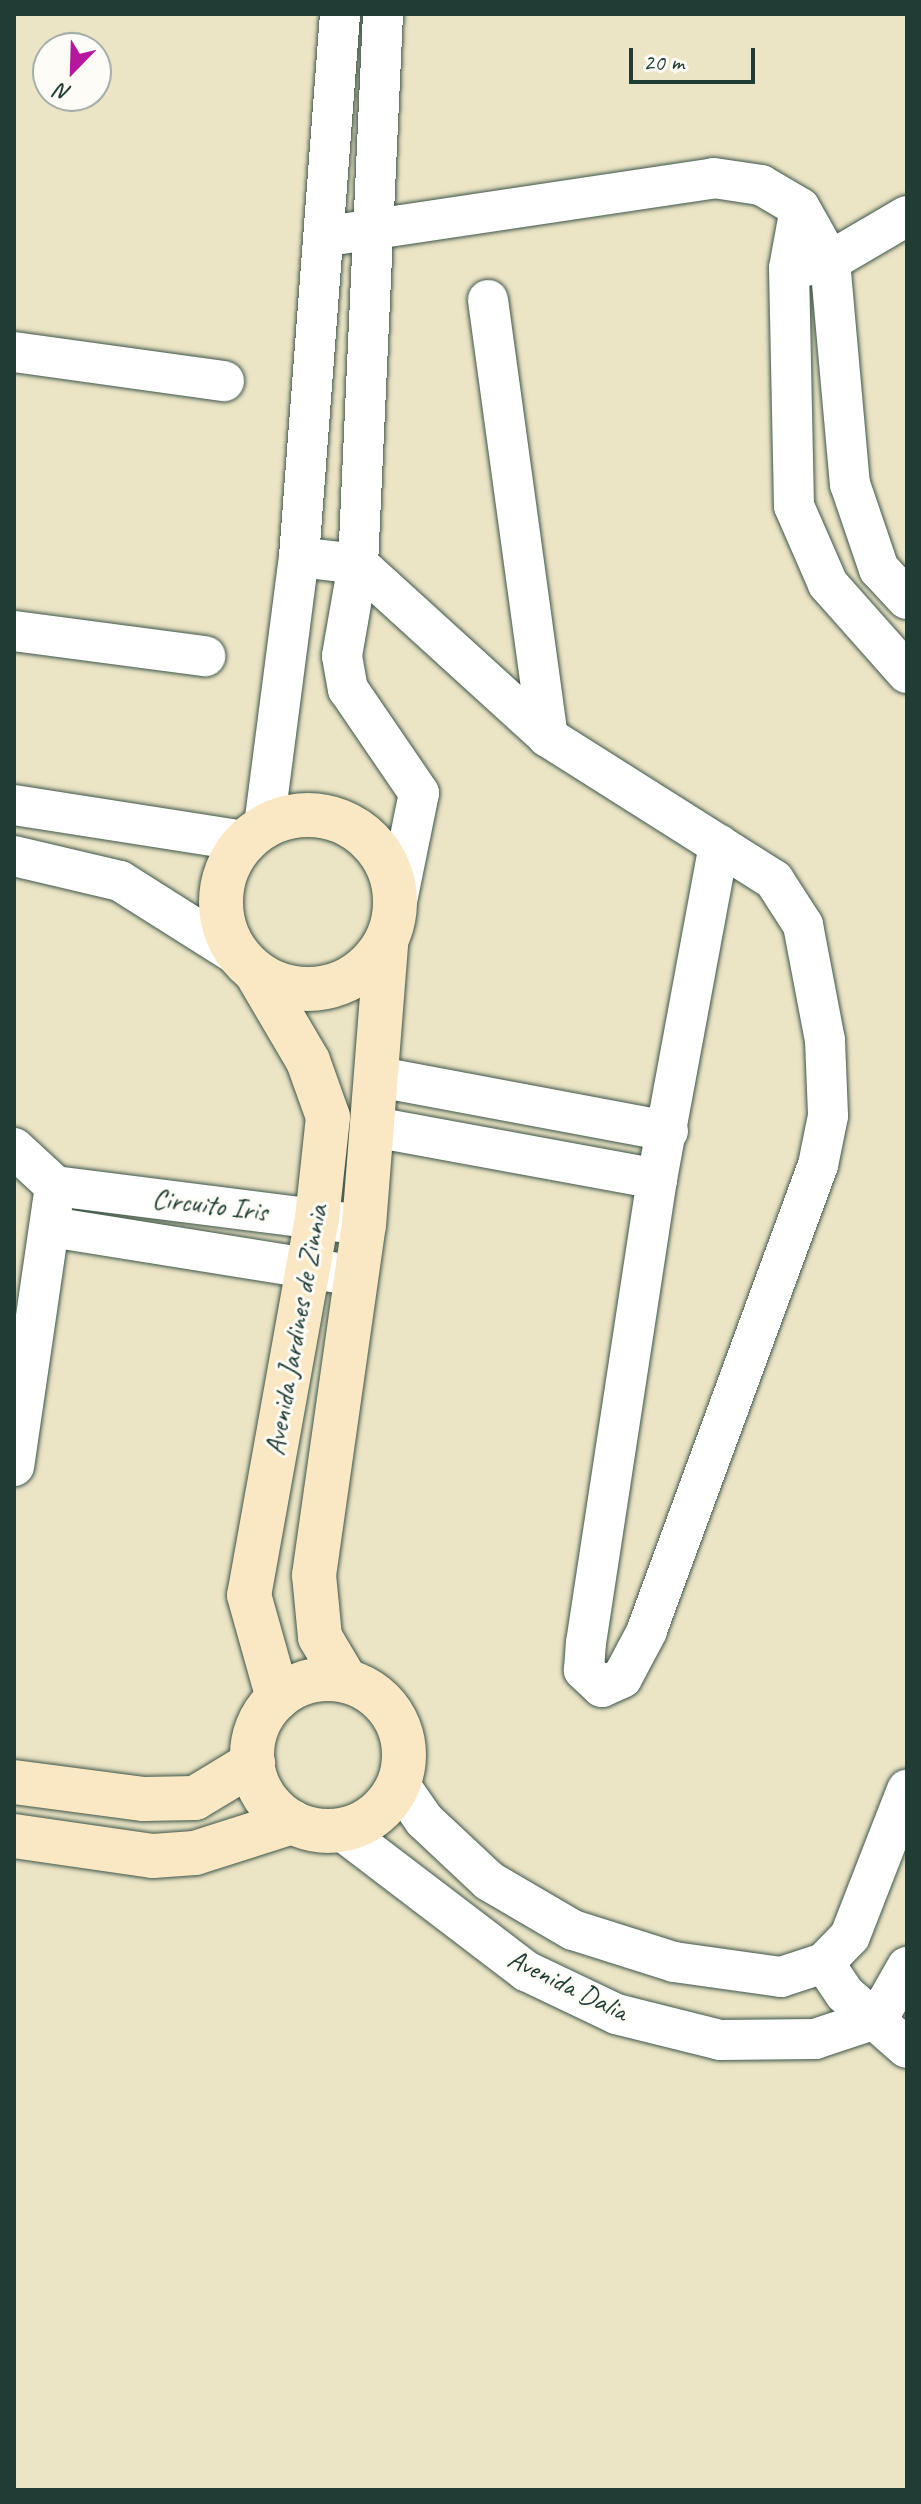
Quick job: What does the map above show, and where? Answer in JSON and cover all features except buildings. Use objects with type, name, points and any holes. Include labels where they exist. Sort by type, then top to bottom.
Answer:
[{"type":"street","points":[[340,14],[328,236],[299,557],[254,834],[225,874],[221,906],[248,966],[292,989],[330,987],[370,965],[386,944],[419,793],[348,689],[342,629],[358,564],[383,14]]},
{"type":"street","points":[[328,236],[714,178],[761,185],[800,208],[830,261],[850,484],[879,569],[907,599]]},
{"type":"street","points":[[800,208],[789,268],[794,506],[828,584],[907,673]]},
{"type":"street","points":[[789,268],[830,261],[907,216]]},
{"type":"street","points":[[488,300],[548,737]]},
{"type":"street","points":[[14,352],[224,381]]},
{"type":"street","points":[[299,557],[358,564],[548,737],[719,845],[774,880],[803,925],[825,1040],[828,1116],[818,1165],[647,1631],[622,1678],[602,1687],[584,1670],[586,1643],[657,1179],[719,845]]},
{"type":"street","points":[[14,631],[205,656]]},
{"type":"street","points":[[16,857],[20,806],[254,834],[294,816],[333,818],[367,837],[390,868],[397,901]]},
{"type":"street","name":"Avenida Jardines de Zinnia","points":[[16,857],[120,881],[248,966],[308,1061],[328,1117],[317,1218],[249,1595],[278,1698]]},
{"type":"street","name":"Avenida Jardines de Zinnia","points":[[346,1681],[320,1637],[314,1575],[364,1225],[379,1077],[386,944]]},
{"type":"street","points":[[379,1077],[668,1131]]},
{"type":"street","points":[[374,1127],[657,1179]]},
{"type":"street","points":[[14,1148],[55,1186],[14,1466]]},
{"type":"street","name":"Circuito Iris","points":[[55,1186],[364,1225]]},
{"type":"street","name":"Circuito Iris","points":[[51,1227],[358,1276]]},
{"type":"street","points":[[14,1836],[153,1856],[195,1853],[292,1822],[341,1830],[376,1814],[399,1784],[401,1733],[371,1692],[346,1681],[298,1685],[278,1698],[258,1728],[253,1763],[272,1807],[292,1822]]},
{"type":"street","points":[[14,1782],[144,1799],[195,1798],[253,1763]]},
{"type":"street","name":"Avenida Dalia","points":[[399,1784],[424,1820],[489,1881],[573,1930],[727,1974],[781,1977],[824,1963]]},
{"type":"street","points":[[907,1790],[850,1936],[824,1963],[845,1994],[878,2018],[907,2048]]},
{"type":"street","name":"Avenida Dalia","points":[[341,1830],[526,1971],[616,2014],[720,2040],[815,2039],[878,2018]]},
{"type":"street","points":[[878,2018],[907,1967]]}]
